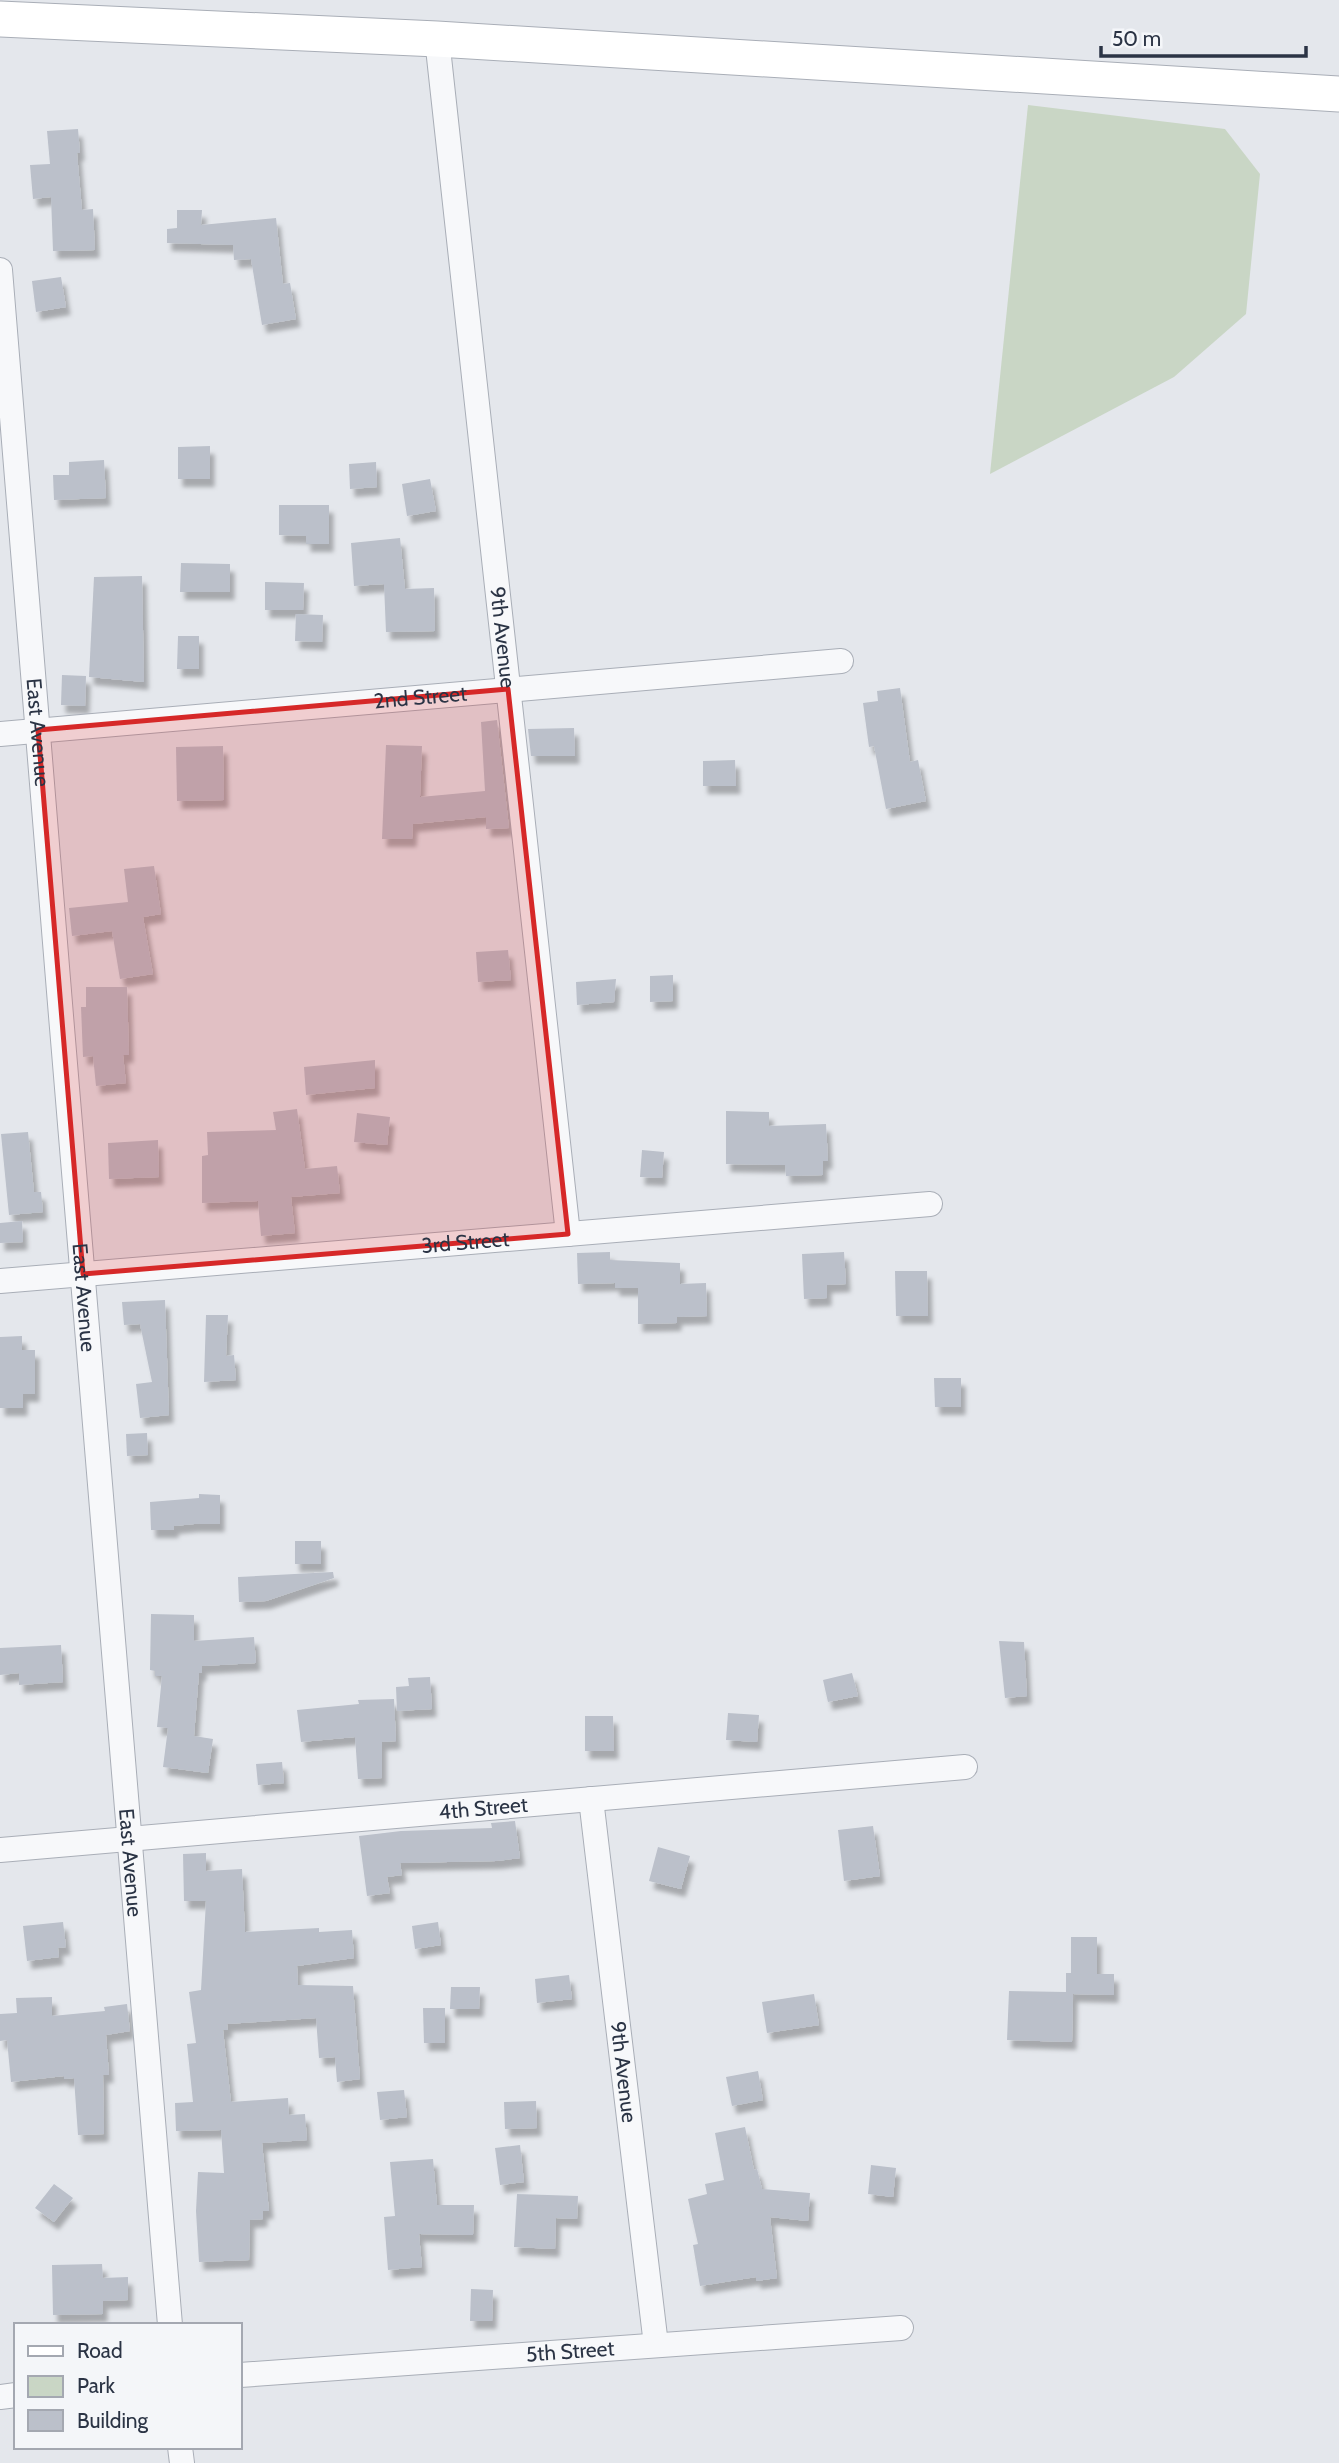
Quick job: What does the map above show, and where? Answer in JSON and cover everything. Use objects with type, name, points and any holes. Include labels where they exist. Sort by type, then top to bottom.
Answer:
[{"type":"street","points":[[0,19],[437,39],[1339,94]]},
{"type":"street","name":"9th Avenue","points":[[437,39],[568,1234]]},
{"type":"street","name":"East Avenue","points":[[0,270],[127,1839],[170,2323]]},
{"type":"street","name":"2nd Street","points":[[0,734],[841,661]]},
{"type":"street","name":"3rd Street","points":[[0,1281],[930,1204]]},
{"type":"street","name":"4th Street","points":[[0,1850],[965,1767]]},
{"type":"street","name":"9th Avenue","points":[[591,1799],[656,2345]]},
{"type":"street","name":"5th Street","points":[[242,2375],[901,2328]]},
{"type":"highlighted area","points":[[508,689],[568,1234],[83,1274],[38,730]]},
{"type":"green space","points":[[1028,105],[1225,129],[1260,174],[1246,314],[1174,377],[990,474]]},
{"type":"building","points":[[78,129],[80,153],[77,153],[82,210],[93,209],[95,250],[53,251],[51,197],[33,199],[30,165],[50,164],[47,131]]},
{"type":"building","points":[[177,210],[202,210],[201,225],[276,218],[283,284],[290,283],[296,319],[262,325],[251,259],[234,260],[233,245],[167,243],[167,229],[177,228]]},
{"type":"building","points":[[61,277],[66,307],[36,312],[32,281]]},
{"type":"building","points":[[210,446],[210,479],[178,479],[178,447]]},
{"type":"building","points":[[104,460],[106,498],[54,500],[53,475],[69,475],[69,462]]},
{"type":"building","points":[[376,462],[377,487],[350,489],[349,464]]},
{"type":"building","points":[[430,479],[436,511],[407,516],[402,484]]},
{"type":"building","points":[[279,505],[329,505],[329,544],[306,544],[306,536],[279,535]]},
{"type":"building","points":[[400,538],[405,589],[434,588],[435,631],[386,632],[384,584],[354,586],[351,543]]},
{"type":"building","points":[[181,563],[230,564],[230,592],[180,592]]},
{"type":"building","points":[[142,576],[144,682],[89,677],[94,577]]},
{"type":"building","points":[[265,582],[304,583],[303,610],[265,610]]},
{"type":"building","points":[[296,614],[323,615],[322,642],[295,641]]},
{"type":"building","points":[[178,636],[199,636],[199,669],[177,669]]},
{"type":"building","points":[[62,675],[86,676],[85,706],[61,705]]},
{"type":"building","points":[[900,688],[910,762],[918,760],[926,801],[886,809],[874,746],[869,747],[863,703],[878,701],[877,691]]},
{"type":"building","points":[[497,720],[509,828],[486,829],[486,817],[413,824],[412,839],[382,839],[386,745],[422,746],[420,797],[485,791],[481,722]]},
{"type":"building","points":[[574,728],[575,756],[531,756],[528,729]]},
{"type":"building","points":[[223,746],[224,800],[177,801],[176,747]]},
{"type":"building","points":[[735,760],[736,786],[703,786],[703,761]]},
{"type":"building","points":[[154,866],[161,914],[143,917],[153,974],[120,979],[112,931],[72,936],[69,908],[128,902],[124,869]]},
{"type":"building","points":[[508,950],[511,980],[478,982],[476,952]]},
{"type":"building","points":[[673,975],[673,1001],[650,1002],[650,976]]},
{"type":"building","points":[[616,979],[614,1002],[577,1005],[576,982]]},
{"type":"building","points":[[86,987],[127,987],[129,1055],[123,1055],[126,1083],[96,1086],[93,1056],[83,1057],[81,1007],[86,1007]]},
{"type":"building","points":[[375,1060],[375,1088],[306,1095],[304,1067]]},
{"type":"building","points":[[297,1109],[305,1169],[337,1166],[340,1193],[291,1197],[295,1233],[261,1236],[258,1201],[202,1203],[202,1156],[208,1155],[207,1132],[276,1130],[273,1112]]},
{"type":"building","points":[[726,1111],[769,1112],[769,1126],[826,1124],[828,1161],[823,1161],[823,1175],[786,1176],[785,1165],[726,1164]]},
{"type":"building","points":[[357,1113],[390,1117],[387,1145],[354,1142]]},
{"type":"building","points":[[28,1132],[34,1192],[41,1192],[43,1212],[9,1215],[1,1134]]},
{"type":"building","points":[[158,1140],[159,1177],[109,1179],[108,1143]]},
{"type":"building","points":[[642,1150],[664,1152],[662,1178],[640,1177]]},
{"type":"building","points":[[22,1221],[23,1242],[0,1243],[0,1223]]},
{"type":"building","points":[[610,1252],[610,1260],[680,1263],[680,1284],[706,1283],[707,1316],[677,1317],[677,1323],[638,1324],[638,1288],[615,1288],[615,1283],[578,1284],[577,1253]]},
{"type":"building","points":[[844,1252],[846,1284],[827,1285],[827,1298],[804,1299],[802,1254]]},
{"type":"building","points":[[895,1271],[927,1271],[928,1316],[896,1316]]},
{"type":"building","points":[[165,1300],[169,1415],[140,1418],[136,1384],[152,1382],[140,1324],[124,1325],[122,1302]]},
{"type":"building","points":[[206,1315],[228,1315],[226,1356],[234,1355],[236,1380],[204,1382]]},
{"type":"building","points":[[22,1336],[22,1350],[35,1350],[35,1394],[23,1394],[23,1408],[0,1408],[0,1337]]},
{"type":"building","points":[[934,1378],[961,1378],[961,1407],[935,1407]]},
{"type":"building","points":[[147,1433],[148,1455],[127,1456],[126,1434]]},
{"type":"building","points":[[199,1494],[220,1495],[220,1524],[194,1524],[174,1526],[174,1530],[151,1530],[150,1502],[199,1498]]},
{"type":"building","points":[[295,1541],[321,1541],[321,1564],[295,1564]]},
{"type":"building","points":[[333,1572],[334,1578],[266,1601],[239,1602],[238,1577]]},
{"type":"building","points":[[151,1614],[194,1615],[194,1641],[254,1637],[256,1663],[202,1666],[202,1673],[199,1673],[194,1736],[213,1739],[208,1773],[163,1767],[168,1728],[157,1727],[162,1676],[155,1676],[155,1671],[150,1670]]},
{"type":"building","points":[[999,1641],[1024,1642],[1027,1696],[1005,1698]]},
{"type":"building","points":[[61,1645],[63,1682],[19,1685],[19,1673],[0,1675],[0,1648]]},
{"type":"building","points":[[852,1673],[858,1696],[828,1702],[823,1680]]},
{"type":"building","points":[[430,1677],[432,1709],[397,1711],[396,1687],[409,1686],[408,1678]]},
{"type":"building","points":[[394,1699],[396,1741],[382,1742],[382,1778],[358,1779],[355,1737],[301,1742],[297,1710],[359,1704],[358,1700]]},
{"type":"building","points":[[728,1713],[759,1715],[757,1742],[726,1740]]},
{"type":"building","points":[[585,1716],[613,1716],[614,1751],[585,1751]]},
{"type":"building","points":[[282,1762],[284,1783],[258,1785],[256,1764]]},
{"type":"building","points":[[515,1821],[520,1858],[400,1863],[402,1875],[387,1877],[390,1893],[367,1896],[359,1836],[401,1831],[492,1828],[491,1823]]},
{"type":"building","points":[[873,1826],[880,1876],[844,1881],[838,1830]]},
{"type":"building","points":[[658,1847],[690,1856],[681,1889],[649,1881]]},
{"type":"building","points":[[206,1853],[206,1871],[242,1869],[245,1932],[319,1928],[319,1932],[352,1930],[354,1958],[297,1966],[298,1985],[353,1986],[360,2079],[337,2082],[335,2057],[319,2058],[316,2018],[227,2024],[228,2030],[223,2030],[231,2102],[288,2098],[289,2115],[305,2114],[307,2140],[262,2143],[269,2211],[263,2211],[263,2219],[250,2220],[249,2260],[199,2262],[196,2211],[198,2172],[224,2173],[221,2130],[176,2131],[175,2103],[193,2102],[187,2044],[196,2043],[189,1992],[201,1990],[206,1901],[184,1901],[183,1854]]},
{"type":"building","points":[[63,1922],[66,1947],[58,1948],[59,1957],[27,1961],[23,1926]]},
{"type":"building","points":[[438,1922],[441,1945],[415,1949],[412,1926]]},
{"type":"building","points":[[1071,1937],[1097,1937],[1097,1974],[1114,1974],[1114,1995],[1073,1994],[1072,2042],[1007,2040],[1009,1991],[1066,1992],[1066,1973],[1071,1973]]},
{"type":"building","points":[[569,1975],[572,1999],[537,2003],[535,1979]]},
{"type":"building","points":[[451,1987],[480,1987],[479,2009],[450,2009]]},
{"type":"building","points":[[814,1994],[819,2025],[767,2033],[762,2002]]},
{"type":"building","points":[[52,1997],[52,2016],[105,2011],[104,2007],[127,2004],[130,2031],[106,2035],[109,2075],[103,2075],[104,2134],[78,2135],[74,2078],[64,2079],[64,2076],[11,2082],[7,2040],[0,2041],[0,2014],[17,2013],[16,1998]]},
{"type":"building","points":[[423,2008],[445,2008],[445,2043],[424,2043]]},
{"type":"building","points":[[758,2071],[763,2100],[732,2106],[726,2077]]},
{"type":"building","points":[[404,2090],[407,2117],[380,2120],[377,2092]]},
{"type":"building","points":[[536,2101],[537,2128],[505,2129],[504,2102]]},
{"type":"building","points":[[745,2127],[754,2170],[757,2169],[762,2189],[810,2193],[808,2221],[770,2217],[777,2278],[756,2281],[756,2277],[700,2286],[693,2245],[698,2244],[688,2199],[707,2194],[705,2184],[724,2180],[715,2133]]},
{"type":"building","points":[[520,2145],[524,2182],[500,2185],[495,2148]]},
{"type":"building","points":[[433,2159],[437,2205],[474,2205],[473,2235],[419,2234],[422,2267],[388,2270],[384,2217],[395,2216],[390,2162]]},
{"type":"building","points":[[871,2165],[896,2168],[893,2197],[868,2194]]},
{"type":"building","points":[[54,2184],[73,2198],[54,2222],[35,2208]]},
{"type":"building","points":[[517,2194],[578,2196],[577,2219],[556,2218],[555,2249],[514,2247]]},
{"type":"building","points":[[102,2264],[103,2278],[128,2277],[128,2300],[103,2301],[103,2314],[53,2315],[52,2265]]},
{"type":"building","points":[[471,2289],[493,2290],[492,2321],[470,2321]]}]
